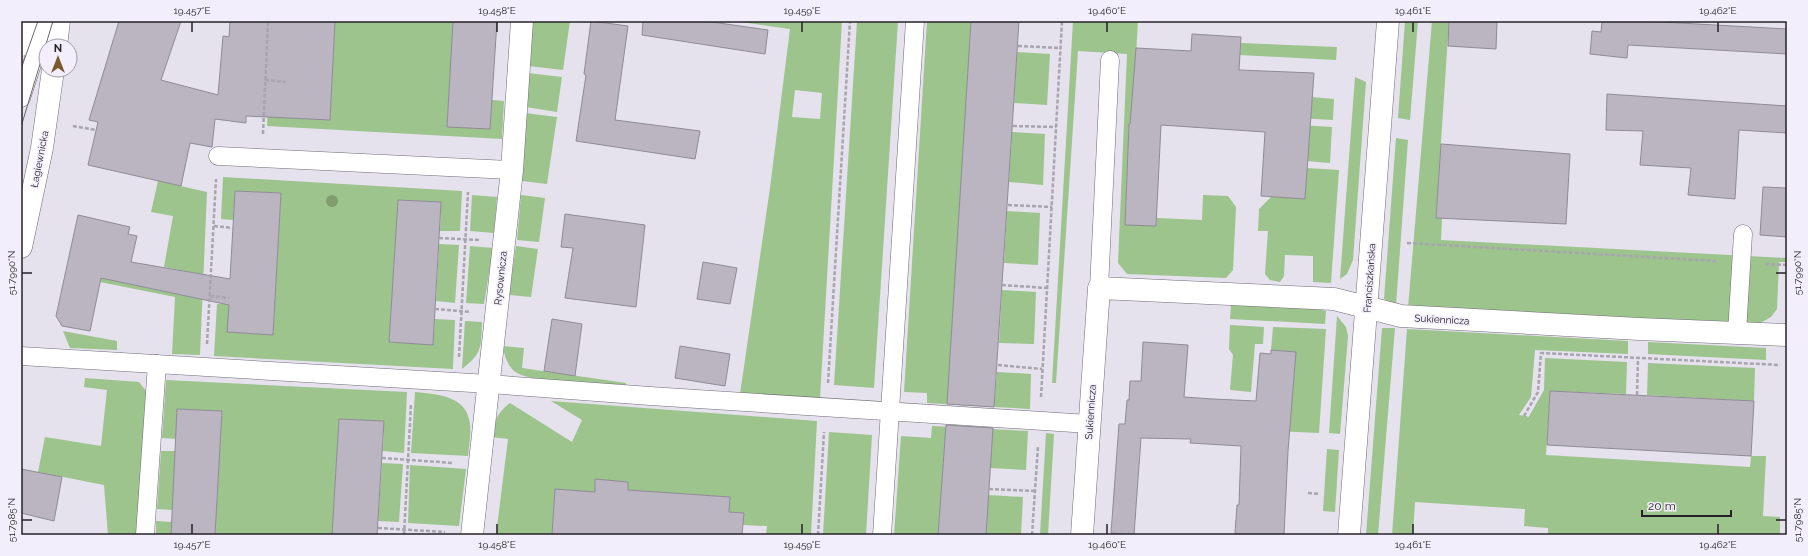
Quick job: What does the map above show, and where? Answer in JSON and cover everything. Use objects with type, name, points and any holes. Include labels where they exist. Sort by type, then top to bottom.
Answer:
[{"type":"street","points":[[21,45],[35,21]]},
{"type":"street","points":[[57,38],[59,21]]},
{"type":"street","name":"Rysownicza","points":[[472,534],[512,170],[522,21]]},
{"type":"street","name":"Franciszkańska","points":[[1349,535],[1388,21]]},
{"type":"street","name":"Łagiewnicka","points":[[21,247],[42,148],[52,78]]},
{"type":"street","name":"Sukiennicza","points":[[1082,535],[1099,288],[1334,299],[1401,316],[1639,330],[1787,335]]},
{"type":"lane","points":[[21,98],[46,21]]},
{"type":"lane","points":[[882,535],[916,21]]},
{"type":"lane","name":"Sukiennicza","points":[[1099,288],[1110,60]]},
{"type":"lane","points":[[218,156],[512,170]]},
{"type":"lane","points":[[1737,333],[1743,234]]},
{"type":"lane","points":[[21,356],[412,379],[1089,424]]},
{"type":"lane","points":[[145,535],[157,364]]},
{"type":"path","points":[[262,158],[268,21]]},
{"type":"path","points":[[818,535],[850,21]]},
{"type":"path","points":[[1032,535],[1062,21]]},
{"type":"path","points":[[1018,46],[1060,48]]},
{"type":"path","points":[[266,80],[286,82]]},
{"type":"path","points":[[73,126],[96,130]]},
{"type":"path","points":[[1013,126],[1056,127]]},
{"type":"path","points":[[206,367],[218,156]]},
{"type":"path","points":[[458,382],[470,168]]},
{"type":"path","points":[[1008,205],[1052,207]]},
{"type":"path","points":[[214,226],[233,228]]},
{"type":"path","points":[[439,238],[504,241]]},
{"type":"path","points":[[1408,243],[1787,265]]},
{"type":"path","points":[[1002,285],[1047,288]]},
{"type":"path","points":[[210,296],[229,298]]},
{"type":"path","points":[[435,309],[497,314]]},
{"type":"path","points":[[1637,395],[1639,330]]},
{"type":"path","points":[[1524,416],[1538,392],[1541,353],[1780,365]]},
{"type":"path","points":[[998,365],[1042,369]]},
{"type":"path","points":[[404,535],[412,379]]},
{"type":"path","points":[[382,458],[480,464]]},
{"type":"path","points":[[989,489],[1035,492]]},
{"type":"path","points":[[1308,493],[1320,494]]},
{"type":"path","points":[[378,528],[472,534]]},
{"type":"green space","points":[[335,21],[453,21],[447,126],[490,129],[492,100],[504,101],[502,139],[267,126],[269,86],[330,120]]},
{"type":"green space","points":[[532,21],[570,21],[563,70],[529,66]]},
{"type":"green space","points":[[733,21],[842,21],[820,398],[740,394],[770,188],[790,29]],"holes":[[[795,90],[822,93],[820,119],[792,117]]]},
{"type":"green space","points":[[857,21],[898,21],[874,388],[834,385]]},
{"type":"green space","points":[[927,21],[971,21],[948,394],[995,397],[997,372],[1031,374],[1030,409],[927,403],[927,393],[904,392]]},
{"type":"green space","points":[[1073,21],[1138,21],[1132,124],[1129,124],[1125,224],[1156,226],[1157,218],[1202,220],[1203,195],[1228,196],[1236,207],[1233,270],[1226,278],[1127,274],[1118,263],[1127,54],[1078,51],[1056,383],[1052,383]]},
{"type":"green space","points":[[1405,21],[1418,21],[1410,120],[1398,118]]},
{"type":"green space","points":[[1432,21],[1449,21],[1436,217],[1442,218],[1441,240],[1787,258],[1787,262],[1779,262],[1777,309],[1771,317],[1755,326],[1408,308]]},
{"type":"green space","points":[[1241,43],[1337,47],[1336,60],[1240,55]]},
{"type":"green space","points":[[1017,52],[1050,54],[1047,105],[1014,103]]},
{"type":"green space","points":[[528,73],[562,77],[557,112],[526,107]]},
{"type":"green space","points":[[1355,77],[1366,82],[1353,260],[1347,274],[1340,279]]},
{"type":"green space","points":[[1312,97],[1334,99],[1333,120],[1242,115]]},
{"type":"green space","points":[[525,113],[557,117],[547,184],[522,181]]},
{"type":"green space","points":[[1266,123],[1332,127],[1330,163],[1307,161]]},
{"type":"green space","points":[[1012,132],[1045,134],[1043,185],[1009,182]]},
{"type":"green space","points":[[1396,138],[1408,140],[1396,305],[1384,299]]},
{"type":"green space","points":[[1307,168],[1339,170],[1331,283],[1313,282],[1313,256],[1285,255],[1284,276],[1280,282],[1270,280],[1265,274],[1268,231],[1258,231],[1259,209],[1271,197]]},
{"type":"green space","points":[[223,177],[462,191],[460,231],[440,231],[441,202],[398,200],[389,342],[433,345],[435,319],[455,320],[453,369],[214,356],[217,304],[229,304],[228,332],[273,335],[281,193],[235,191],[233,220],[221,219]]},
{"type":"green space","points":[[158,181],[207,192],[200,355],[172,354],[175,297],[100,282],[100,278],[192,297],[196,273],[164,267],[173,216],[151,212]]},
{"type":"green space","points":[[472,195],[497,197],[494,233],[470,231]]},
{"type":"green space","points":[[521,195],[545,198],[539,242],[517,240]]},
{"type":"green space","points":[[1007,211],[1040,213],[1038,265],[1004,263]]},
{"type":"green space","points":[[439,244],[459,245],[455,303],[436,301]]},
{"type":"green space","points":[[470,246],[493,248],[484,304],[466,303]]},
{"type":"green space","points":[[516,246],[538,249],[531,297],[509,295]]},
{"type":"green space","points":[[1002,290],[1036,292],[1034,344],[999,343]]},
{"type":"green space","points":[[1231,304],[1319,309],[1326,311],[1325,324],[1230,319]]},
{"type":"green space","points":[[1337,316],[1346,327],[1348,336],[1340,434],[1329,433]]},
{"type":"green space","points":[[465,321],[482,322],[481,343],[480,348],[474,358],[462,369]]},
{"type":"green space","points":[[1230,325],[1264,327],[1263,344],[1255,344],[1251,392],[1230,390],[1233,355],[1229,349]]},
{"type":"green space","points":[[1273,327],[1326,329],[1319,433],[1254,430],[1291,412],[1296,352],[1271,350]]},
{"type":"green space","points":[[1382,328],[1395,328],[1378,535],[1366,535]]},
{"type":"green space","points":[[1407,329],[1628,341],[1628,354],[1535,350],[1531,397],[1519,415],[1527,416],[1528,418],[1544,390],[1545,358],[1627,362],[1626,394],[1550,391],[1546,455],[1750,467],[1751,456],[1766,456],[1763,516],[1780,517],[1780,535],[1548,535],[1548,528],[1524,526],[1525,509],[1415,502],[1413,535],[1392,535]]},
{"type":"green space","points":[[63,331],[117,341],[117,350],[70,348]]},
{"type":"green space","points":[[1648,342],[1766,348],[1766,360],[1648,354]]},
{"type":"green space","points":[[503,346],[524,348],[522,368],[626,383],[626,385],[584,384],[550,381],[522,375],[514,371],[509,365]]},
{"type":"green space","points":[[1648,363],[1755,368],[1754,401],[1647,395]]},
{"type":"green space","points":[[85,378],[139,382],[146,391],[137,535],[108,535],[104,485],[38,472],[45,437],[101,446],[107,390],[84,387]]},
{"type":"green space","points":[[166,380],[407,392],[404,453],[383,451],[384,421],[339,419],[332,535],[215,535],[222,411],[177,409],[177,439],[162,438]]},
{"type":"green space","points":[[415,392],[447,397],[455,400],[466,411],[470,424],[468,456],[411,453]]},
{"type":"green space","points":[[551,401],[817,421],[811,535],[766,535],[767,526],[743,525],[744,513],[729,512],[730,497],[628,490],[628,482],[596,479],[595,492],[555,490],[552,535],[496,535],[508,439],[491,437],[495,422],[502,410],[510,403],[572,442],[582,420]]},
{"type":"green space","points":[[932,426],[1028,431],[1026,470],[990,468],[992,440],[945,438],[938,535],[894,535],[901,436],[931,438]]},
{"type":"green space","points":[[829,432],[872,435],[866,535],[823,535]]},
{"type":"green space","points":[[1046,433],[1054,434],[1048,535],[1040,535]]},
{"type":"green space","points":[[1327,449],[1339,450],[1335,512],[1323,511]]},
{"type":"green space","points":[[161,451],[176,451],[172,510],[157,509]]},
{"type":"green space","points":[[382,463],[403,464],[399,522],[378,521]]},
{"type":"green space","points":[[410,465],[466,469],[459,526],[408,523]]},
{"type":"green space","points":[[988,495],[1023,497],[1021,535],[986,535]]},
{"type":"green space","points":[[156,521],[172,522],[171,535],[156,535]]},
{"type":"building","points":[[119,21],[181,21],[161,80],[218,95],[223,36],[229,37],[230,21],[335,21],[330,120],[246,116],[246,123],[215,119],[212,147],[190,143],[181,186],[88,165],[98,122],[89,120]]},
{"type":"building","points":[[453,21],[497,21],[490,129],[447,127]]},
{"type":"building","points":[[591,21],[628,26],[615,120],[700,131],[695,159],[576,141],[586,75],[584,74]]},
{"type":"building","points":[[643,21],[705,21],[768,30],[765,54],[642,35]]},
{"type":"building","points":[[971,21],[1019,21],[994,407],[947,404]]},
{"type":"building","points":[[1449,21],[1497,21],[1496,49],[1448,46]]},
{"type":"building","points":[[1602,21],[1643,21],[1787,29],[1787,54],[1628,45],[1627,58],[1590,54],[1592,31],[1601,32]]},
{"type":"building","points":[[1192,34],[1241,37],[1239,70],[1314,73],[1305,199],[1261,196],[1265,132],[1161,125],[1156,226],[1125,225],[1129,124],[1136,48],[1191,51]]},
{"type":"building","points":[[1607,94],[1787,106],[1787,133],[1739,130],[1735,199],[1688,195],[1691,168],[1640,165],[1643,131],[1606,130]]},
{"type":"building","points":[[1441,144],[1570,154],[1566,224],[1436,218]]},
{"type":"building","points":[[1763,187],[1787,188],[1787,237],[1760,235]]},
{"type":"building","points":[[235,191],[281,193],[273,335],[227,332],[229,305],[101,278],[90,331],[62,326],[56,316],[78,215],[130,227],[128,234],[137,236],[131,262],[230,279]]},
{"type":"building","points":[[398,200],[441,202],[433,345],[389,342]]},
{"type":"building","points":[[565,214],[645,225],[636,307],[565,298],[573,248],[561,247]]},
{"type":"building","points":[[703,262],[737,268],[730,304],[697,299]]},
{"type":"building","points":[[552,319],[582,324],[575,376],[544,371]]},
{"type":"building","points":[[1143,342],[1188,345],[1184,397],[1213,399],[1256,401],[1260,353],[1271,354],[1271,350],[1296,352],[1288,451],[1284,535],[1243,535],[1235,533],[1237,505],[1239,505],[1241,446],[1190,443],[1191,439],[1141,438],[1134,535],[1111,533],[1119,424],[1125,424],[1127,400],[1129,400],[1130,381],[1141,381]]},
{"type":"building","points":[[680,346],[730,354],[725,386],[675,378]]},
{"type":"building","points":[[1550,391],[1754,401],[1751,456],[1547,445]]},
{"type":"building","points":[[177,409],[222,411],[215,535],[171,535]]},
{"type":"building","points":[[339,419],[384,421],[377,535],[332,535]]},
{"type":"building","points":[[946,425],[993,428],[986,535],[938,535]]},
{"type":"building","points":[[21,469],[62,477],[54,521],[21,513]]},
{"type":"building","points":[[595,479],[628,482],[628,490],[730,497],[729,512],[744,513],[742,535],[552,535],[555,489],[595,492]]},
{"type":"tram line","points":[[21,69],[38,21]]},
{"type":"tram line","points":[[21,127],[53,21]]}]
